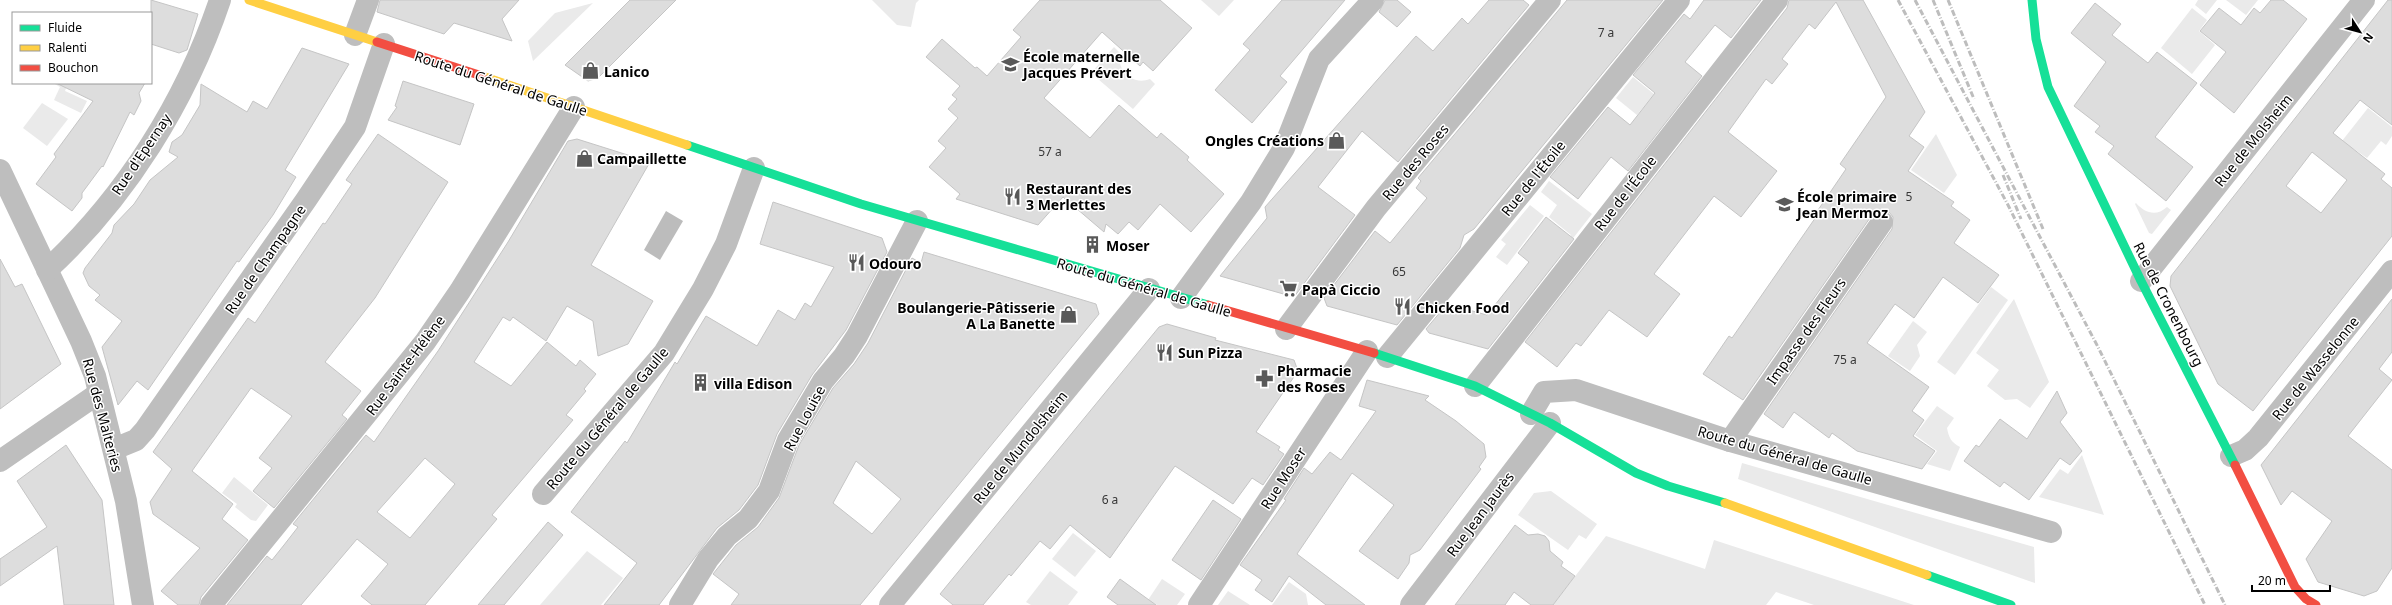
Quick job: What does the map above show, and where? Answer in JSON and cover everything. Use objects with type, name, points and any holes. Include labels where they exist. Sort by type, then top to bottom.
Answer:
[{"type":"main road","name":"Route du Général de Gaulle","points":[[249,0],[917,221],[1286,329],[1367,351],[1475,386],[1540,418],[1636,473],[1668,486],[1722,502],[2011,605]]},
{"type":"main road","name":"Rue de Cronenbourg","points":[[2032,0],[2036,39],[2048,87],[2141,281],[2231,456],[2295,587],[2306,599],[2316,605]]},
{"type":"main road","points":[[1952,583],[1976,602]]},
{"type":"street","name":"Rue d'Epernay","points":[[47,270],[84,234],[150,147],[196,64],[220,0]]},
{"type":"street","points":[[355,35],[368,0]]},
{"type":"street","points":[[1181,298],[1251,202],[1284,148],[1319,59],[1373,0]]},
{"type":"street","name":"Rue des Roses","points":[[1286,329],[1376,208],[1550,0]]},
{"type":"street","name":"Rue de l'Étoile","points":[[1387,357],[1679,0]]},
{"type":"street","name":"Rue de l'École","points":[[1475,386],[1777,0]]},
{"type":"street","name":"Rue de Molsheim","points":[[2141,281],[2364,0]]},
{"type":"street","name":"Rue de Champagne","points":[[114,449],[136,440],[145,430],[306,200],[354,127],[384,44]]},
{"type":"street","name":"Rue Sainte-Hélène","points":[[211,605],[425,342],[460,291],[574,107]]},
{"type":"street","name":"Route du Général de Gaulle","points":[[543,494],[664,353],[703,289],[726,244],[754,168]]},
{"type":"street","name":"Rue des Malteries","points":[[0,170],[82,341],[95,376],[126,500],[144,605]]},
{"type":"street","name":"Rue Louise","points":[[680,605],[708,559],[727,536],[748,519],[770,491],[788,440],[823,381],[844,356],[857,336],[917,221]]},
{"type":"street","name":"Impasse des Fleurs","points":[[1730,441],[1882,222]]},
{"type":"street","name":"Rue de Wasselonne","points":[[2231,456],[2245,450],[2258,438],[2392,271]]},
{"type":"street","name":"Rue de Mundolsheim","points":[[890,605],[1149,289]]},
{"type":"street","name":"Rue Moser","points":[[1199,605],[1367,351]]},
{"type":"street","name":"Route du Général de Gaulle","points":[[1540,418],[1544,392],[1576,390],[1730,441],[2051,532]]},
{"type":"street","points":[[0,461],[99,393]]},
{"type":"street","name":"Rue Jean Jaurès","points":[[1411,605],[1540,418]]},
{"type":"shaded area","points":[[872,0],[919,0],[916,3],[911,27],[897,25]]},
{"type":"shaded area","points":[[1201,0],[1234,0],[1219,16]]},
{"type":"shaded area","points":[[2198,0],[2217,0],[2206,14],[2195,5]]},
{"type":"shaded area","points":[[2226,0],[2258,0],[2246,15]]},
{"type":"shaded area","points":[[593,3],[533,61],[528,41],[555,13]]},
{"type":"shaded area","points":[[2192,8],[2207,20],[2199,31],[2215,45],[2192,74],[2161,48]]},
{"type":"shaded area","points":[[1114,47],[1120,53],[1120,65],[1127,75],[1137,80],[1143,81],[1150,79],[1155,84],[1133,109],[1091,73]]},
{"type":"shaded area","points":[[1633,77],[1654,94],[1637,115],[1616,98]]},
{"type":"shaded area","points":[[55,84],[68,84],[65,91],[87,101],[81,113],[54,100],[60,87]]},
{"type":"shaded area","points":[[42,103],[68,119],[47,146],[23,128]]},
{"type":"shaded area","points":[[2368,108],[2392,127],[2392,136],[2386,145],[2381,141],[2367,158],[2342,141]]},
{"type":"shaded area","points":[[1936,134],[1957,175],[1944,193],[1911,170]]},
{"type":"shaded area","points":[[1549,181],[1592,214],[1567,246],[1564,244],[1571,235],[1549,217],[1557,205],[1541,192]]},
{"type":"shaded area","points":[[2136,203],[2143,209],[2155,213],[2167,207],[2171,210],[2152,234],[2149,233],[2135,204]]},
{"type":"shaded area","points":[[1530,205],[1544,216],[1507,265],[1496,257],[1506,244],[1501,240]]},
{"type":"shaded area","points":[[666,211],[683,221],[660,260],[644,250]]},
{"type":"shaded area","points":[[1991,287],[2008,300],[1955,375],[1937,362]]},
{"type":"shaded area","points":[[2014,299],[2049,382],[2030,408],[2017,399],[2005,400],[1987,386],[1999,370],[1976,353]]},
{"type":"shaded area","points":[[1913,321],[1927,332],[1917,345],[1920,356],[1910,371],[1888,356]]},
{"type":"shaded area","points":[[1937,406],[1954,418],[1947,428],[1951,439],[1960,447],[1950,471],[1927,464],[1937,451],[1915,435]]},
{"type":"shaded area","points":[[2082,455],[2104,515],[2039,497],[2060,469],[2068,474]]},
{"type":"shaded area","points":[[1742,463],[2034,547],[2035,583],[1738,479]]},
{"type":"shaded area","points":[[234,477],[268,505],[256,521],[251,520],[235,507],[237,504],[222,493]]},
{"type":"shaded area","points":[[1551,491],[1597,524],[1586,539],[1579,535],[1568,550],[1518,515],[1534,493]]},
{"type":"shaded area","points":[[1073,533],[1096,551],[1075,577],[1052,559]]},
{"type":"shaded area","points":[[1606,536],[1705,569],[1714,540],[1914,605],[1814,605],[1776,592],[1766,605],[1553,605]]},
{"type":"shaded area","points":[[587,551],[623,578],[601,605],[540,605]]},
{"type":"shaded area","points":[[1050,571],[1078,592],[1068,605],[1031,605],[1026,602]]},
{"type":"shaded area","points":[[1162,579],[1185,594],[1177,605],[1157,605],[1148,600]]},
{"type":"shaded area","points":[[1289,582],[1306,594],[1308,605],[1272,605]]},
{"type":"shaded area","points":[[1228,591],[1250,605],[1218,605]]},
{"type":"building","points":[[151,0],[198,14],[187,50],[179,53],[152,44]]},
{"type":"building","points":[[380,0],[519,0],[502,19],[512,41],[454,23],[444,34],[377,12]]},
{"type":"building","points":[[630,0],[676,0],[598,78],[588,81],[565,65]]},
{"type":"building","points":[[1040,0],[1160,0],[1192,28],[1153,71],[1143,62],[1140,66],[1102,32],[1044,98],[1090,138],[1119,105],[1157,138],[1161,133],[1189,157],[1187,160],[1224,194],[1191,232],[1160,204],[1138,230],[1129,222],[1118,234],[1106,224],[1104,232],[1063,197],[1038,225],[956,199],[960,194],[929,167],[946,148],[938,141],[958,118],[948,109],[957,99],[952,95],[960,86],[926,57],[942,39],[975,68],[977,67],[987,76],[1021,37],[1013,30]]},
{"type":"building","points":[[1282,0],[1345,0],[1280,76],[1287,82],[1252,123],[1215,90],[1250,50],[1243,44]]},
{"type":"building","points":[[1385,0],[1397,0],[1411,12],[1397,27],[1379,12]]},
{"type":"building","points":[[1489,0],[1523,0],[1529,5],[1398,162],[1362,131],[1318,187],[1355,215],[1294,297],[1220,276],[1267,218],[1265,207],[1416,36],[1433,51],[1462,18],[1468,24]]},
{"type":"building","points":[[1567,0],[1663,0],[1474,229],[1464,235],[1460,248],[1397,325],[1327,306],[1324,298],[1375,231],[1390,243],[1427,198],[1416,188],[1421,181],[1418,178]]},
{"type":"building","points":[[1704,0],[1761,0],[1731,38],[1715,25],[1685,62],[1702,76],[1628,171],[1611,157],[1578,199],[1550,177],[1608,107],[1630,125],[1655,93],[1633,75],[1684,14],[1690,19]]},
{"type":"building","points":[[1789,0],[1863,0],[1925,112],[1909,136],[1924,147],[1908,171],[1954,202],[1951,206],[1970,220],[1954,243],[1999,275],[1978,303],[1943,277],[1914,318],[1895,304],[1867,343],[1929,387],[1912,411],[1924,420],[1913,436],[1935,451],[1922,469],[1857,451],[1832,433],[1829,438],[1794,412],[1783,428],[1764,414],[1892,229],[1893,217],[1889,212],[1877,211],[1872,215],[1743,400],[1703,374],[1729,336],[1732,338],[1818,214],[1816,213],[1846,169],[1840,164],[1886,97],[1836,2],[1815,29],[1809,24],[1782,59],[1788,64],[1772,84],[1766,79],[1728,132],[1777,171],[1741,217],[1714,196],[1654,274],[1680,294],[1647,337],[1609,310],[1581,346],[1576,343],[1557,367],[1525,342],[1787,8]]},
{"type":"building","points":[[2271,0],[2283,0],[2307,19],[2234,113],[2200,85],[2226,52],[2200,31],[2219,8],[2241,25],[2254,8],[2260,13]]},
{"type":"building","points":[[2388,0],[2392,0],[2392,125],[2360,100],[2333,133],[2385,174],[2381,179],[2392,188],[2392,236],[2253,411],[2218,384],[2170,286],[2171,276]],"holes":[[[2312,152],[2347,180],[2321,213],[2286,186]]]},
{"type":"building","points":[[2095,3],[2121,24],[2112,35],[2148,63],[2157,52],[2197,83],[2155,137],[2193,167],[2166,201],[2108,154],[2114,146],[2095,132],[2100,126],[2074,106],[2106,62],[2071,33]]},
{"type":"building","points":[[302,48],[349,64],[285,170],[296,177],[273,215],[239,262],[237,261],[148,390],[137,381],[118,405],[102,347],[122,321],[95,300],[100,295],[89,286],[83,273],[85,268],[112,233],[114,225],[134,204],[150,180],[178,157],[169,152],[172,142],[182,135],[200,105],[201,84],[247,112],[253,101],[267,109]]},
{"type":"building","points":[[403,81],[474,104],[460,145],[388,120],[397,107],[395,106]]},
{"type":"building","points":[[58,84],[144,84],[139,93],[141,101],[134,115],[130,112],[103,167],[102,166],[82,193],[82,198],[72,211],[36,184],[56,157],[54,154],[93,101]]},
{"type":"building","points":[[378,134],[448,182],[375,298],[325,362],[361,391],[342,415],[347,419],[274,508],[253,491],[272,468],[259,458],[292,416],[251,388],[192,471],[233,504],[222,519],[248,540],[201,597],[199,605],[178,605],[161,591],[200,548],[153,514],[150,502],[172,469],[153,452],[248,318],[255,323],[323,223],[325,224],[352,184],[346,180]]},
{"type":"building","points":[[577,139],[650,162],[591,265],[653,301],[628,344],[598,356],[593,321],[567,306],[546,341],[513,317],[510,321],[503,317],[474,362],[511,386],[547,342],[576,366],[580,360],[596,374],[584,389],[586,391],[566,415],[573,420],[492,515],[497,519],[425,605],[372,605],[361,596],[388,564],[357,539],[301,605],[227,605],[267,556],[272,560],[298,527],[293,524],[366,435],[374,442],[438,351],[508,242],[568,141]],"holes":[[[425,458],[455,484],[410,538],[377,512]]]},
{"type":"building","points":[[773,202],[882,238],[887,252],[846,330],[812,375],[777,434],[758,485],[739,510],[717,528],[659,605],[604,605],[637,563],[571,512],[625,441],[627,443],[675,362],[677,364],[706,316],[757,346],[778,310],[795,320],[805,303],[811,307],[834,267],[760,244]]},
{"type":"building","points":[[1546,217],[1574,239],[1488,349],[1429,333],[1426,329],[1447,304],[1487,315],[1529,262],[1518,253]]},
{"type":"building","points":[[924,252],[1096,304],[1099,314],[860,605],[731,605],[739,594],[713,574],[736,545],[758,527],[779,498],[799,445],[833,388],[854,364],[868,343],[912,258],[921,263]],"holes":[[[856,461],[901,499],[872,534],[833,503]]]},
{"type":"building","points":[[0,259],[15,287],[22,284],[61,364],[0,409]]},
{"type":"building","points":[[2392,299],[2392,352],[2379,369],[2392,380],[2348,436],[2392,470],[2392,568],[2377,591],[2364,596],[2318,582],[2306,559],[2332,521],[2292,491],[2281,505],[2261,465]]},
{"type":"building","points":[[1167,324],[1216,338],[1215,340],[1294,360],[1298,371],[1256,432],[1280,447],[1278,450],[1284,454],[1263,485],[1252,478],[1233,504],[1175,466],[1110,558],[1070,525],[1050,549],[1040,541],[1011,576],[1009,574],[983,605],[953,605],[940,594],[1159,327]]},
{"type":"building","points":[[1367,380],[1429,396],[1425,400],[1456,421],[1484,444],[1486,457],[1479,467],[1481,469],[1420,550],[1410,555],[1409,563],[1398,579],[1359,551],[1394,505],[1352,473],[1297,554],[1365,605],[1326,605],[1289,576],[1272,602],[1255,590],[1262,580],[1240,565],[1286,500],[1284,499],[1304,468],[1312,474],[1330,452],[1341,460],[1376,411],[1359,406]]},
{"type":"building","points":[[2057,391],[2067,413],[2060,422],[2082,451],[2070,465],[2060,458],[2029,500],[2004,482],[2000,487],[1964,461],[1976,445],[1979,447],[2000,419],[2027,439]]},
{"type":"building","points":[[66,445],[102,500],[114,605],[64,605],[57,546],[0,586],[0,559],[47,527],[17,481]]},
{"type":"building","points":[[1213,500],[1241,519],[1201,580],[1172,560]]},
{"type":"building","points":[[548,522],[563,535],[504,605],[478,605]]},
{"type":"building","points":[[1515,525],[1528,535],[1538,534],[1545,536],[1549,541],[1550,551],[1563,562],[1561,566],[1575,576],[1553,605],[1531,605],[1514,592],[1505,605],[1455,605]]},
{"type":"building","points":[[1120,579],[1156,605],[1118,605],[1107,597]]},
{"type":"railway","points":[[1898,0],[2008,205],[2205,605]]},
{"type":"railway","points":[[1915,0],[2098,347],[2225,605]]},
{"type":"railway","points":[[1933,0],[1974,99]]},
{"type":"railway","points":[[1948,0],[2043,229]]},
{"type":"railway","points":[[2003,175],[2021,219]]},
{"type":"traffic: fast","points":[[2032,0],[2036,39],[2048,87],[2141,281],[2235,465]]},
{"type":"traffic: fast","points":[[687,145],[861,204],[1208,305]]},
{"type":"traffic: fast","points":[[1374,353],[1475,386],[1550,423],[1636,473],[1668,486],[1725,503]]},
{"type":"traffic: fast","points":[[1927,575],[2011,605]]},
{"type":"traffic: slow","points":[[249,0],[377,42]]},
{"type":"traffic: slow","points":[[482,76],[687,145]]},
{"type":"traffic: slow","points":[[1725,503],[1927,575]]},
{"type":"traffic: jam","points":[[377,42],[482,76]]},
{"type":"traffic: jam","points":[[1208,305],[1374,353]]},
{"type":"traffic: jam","points":[[2235,465],[2295,587],[2306,599],[2316,605]]},
{"type":"place","name":"École maternelle Jacques Prévert","points":[[1010,64]]},
{"type":"place","name":"Lanico","points":[[591,71]]},
{"type":"place","name":"Ongles Créations","points":[[1337,140]]},
{"type":"place","name":"Campaillette","points":[[584,158]]},
{"type":"place","name":"Restaurant des 3 Merlettes","points":[[1013,196]]},
{"type":"place","name":"École primaire Jean Mermoz","points":[[1784,204]]},
{"type":"place","name":"Moser","points":[[1093,245]]},
{"type":"place","name":"Odouro","points":[[856,263]]},
{"type":"place","name":"Papà Ciccio","points":[[1289,289]]},
{"type":"place","name":"Chicken Food","points":[[1403,307]]},
{"type":"place","name":"Boulangerie-Pâtisserie A La Banette","points":[[1068,315]]},
{"type":"place","name":"Sun Pizza","points":[[1165,352]]},
{"type":"place","name":"Pharmacie des Roses","points":[[1264,378]]},
{"type":"place","name":"villa Edison","points":[[701,383]]}]
